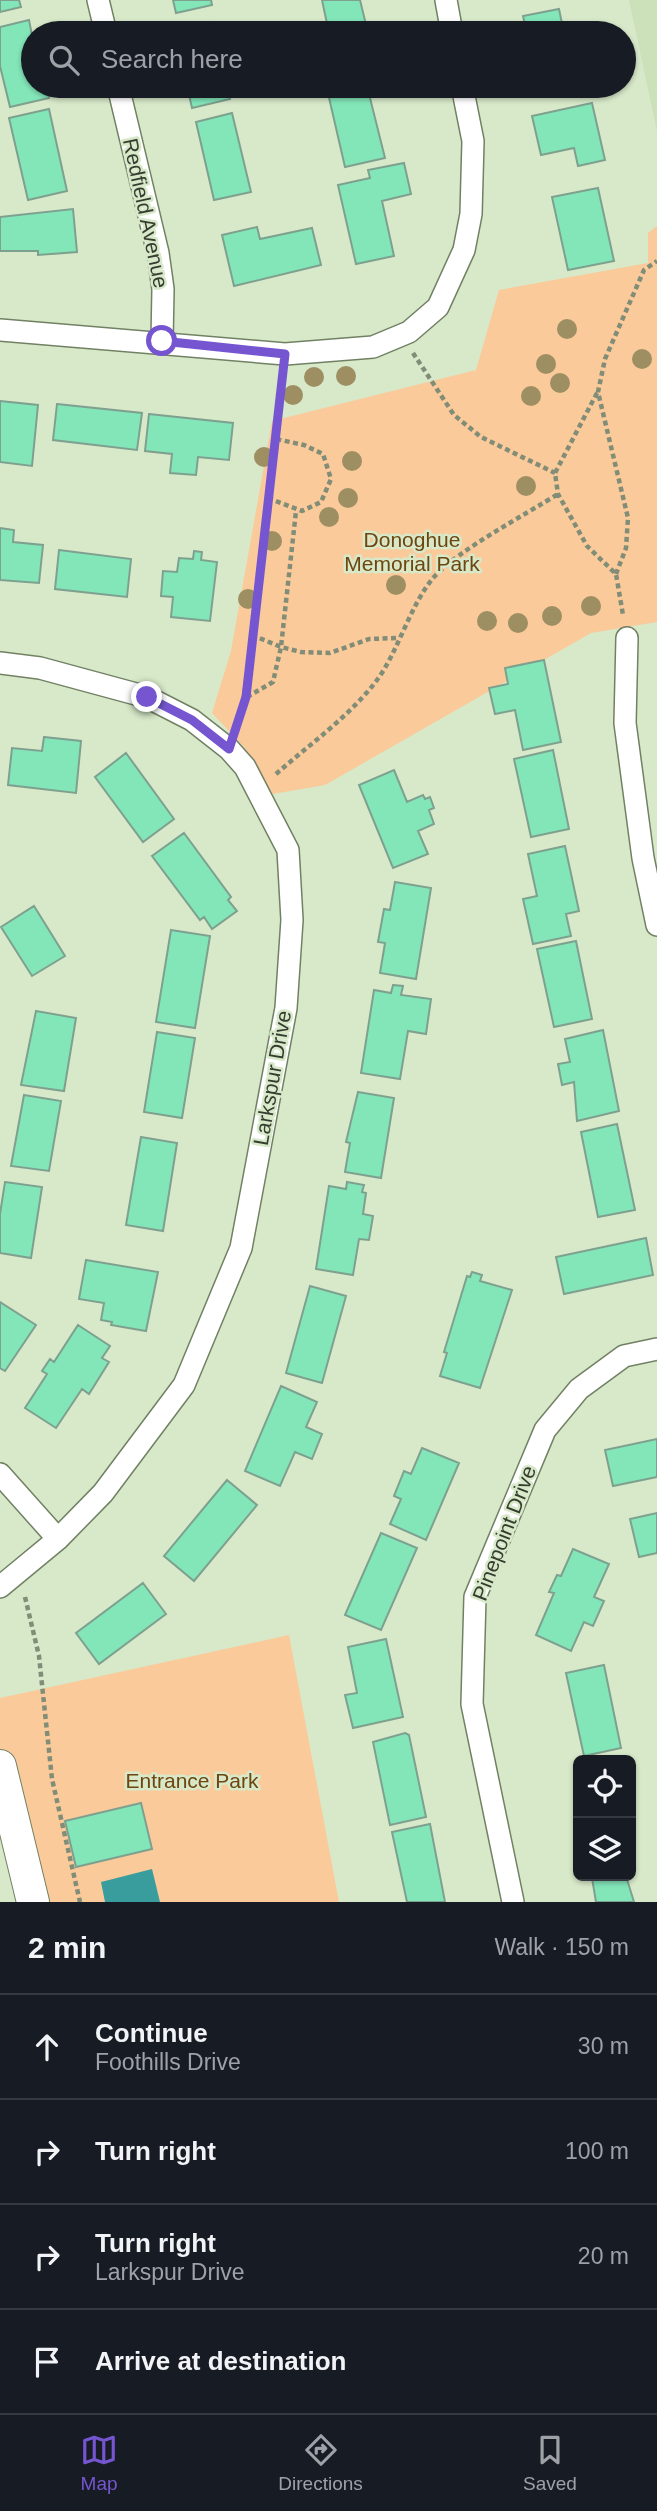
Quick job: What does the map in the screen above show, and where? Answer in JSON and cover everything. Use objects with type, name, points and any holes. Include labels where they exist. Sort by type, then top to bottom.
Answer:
[{"type":"street","points":[[98,0],[103,21]]},
{"type":"street","points":[[446,0],[450,21]]},
{"type":"street","name":"Redfield Avenue","points":[[121,98],[158,253],[163,289],[162,341]]},
{"type":"street","points":[[0,330],[162,341],[285,354],[373,347],[408,332],[438,307],[464,250],[471,214],[473,141],[464,98]]},
{"type":"street","points":[[627,638],[625,723],[643,858],[657,925]]},
{"type":"street","name":"Larkspur Drive","points":[[0,663],[40,668],[147,697],[192,720],[229,749],[245,767],[288,850],[292,920],[286,1008],[241,1248],[184,1385],[103,1493],[58,1539],[7,1582]]},
{"type":"street","name":"Pinepoint Drive","points":[[513,1902],[472,1704],[475,1597],[545,1430],[579,1389],[624,1356],[657,1349]]},
{"type":"street","points":[[0,1474],[58,1539]]},
{"type":"street","points":[[0,1766],[33,1902]]},
{"type":"path","points":[[615,574],[587,546],[558,494],[555,473],[598,392],[606,359],[644,270],[657,261]]},
{"type":"path","points":[[408,332],[414,358],[454,415],[481,437],[555,473]]},
{"type":"path","points":[[229,749],[246,697],[252,635],[263,573],[268,498],[285,354]]},
{"type":"path","points":[[598,392],[628,518],[626,548],[615,574],[627,638]]},
{"type":"path","points":[[268,498],[296,510],[321,502],[331,479],[323,454],[304,444],[276,439]]},
{"type":"path","points":[[257,790],[348,712],[379,678],[397,638],[434,577],[474,546],[558,494]]},
{"type":"path","points":[[246,697],[273,682],[281,647],[296,510]]},
{"type":"path","points":[[252,635],[281,647],[330,653],[369,639],[397,638]]},
{"type":"path","points":[[7,1582],[26,1597],[39,1657],[52,1779],[80,1902]]},
{"type":"shaded area","points":[[629,0],[657,0],[657,131],[636,33],[636,21],[633,21]]},
{"type":"green space","name":"Donoghue Memorial Park","points":[[657,226],[657,622],[591,633],[325,785],[273,794],[244,747],[212,713],[231,651],[272,421],[476,370],[499,290],[648,263],[648,233]]},
{"type":"green space","name":"Entrance Park","points":[[289,1635],[339,1902],[20,1902],[0,1818],[0,1698]]},
{"type":"water","points":[[152,1869],[160,1902],[105,1902],[101,1882]]},
{"type":"building","points":[[0,0],[19,0],[21,7],[0,12]]},
{"type":"building","points":[[173,0],[211,0],[212,5],[176,13]]},
{"type":"building","points":[[322,0],[360,0],[365,21],[326,21]]},
{"type":"building","points":[[559,9],[562,21],[524,21],[523,16]]},
{"type":"building","points":[[21,22],[21,98],[49,98],[10,107],[0,66],[0,27]]},
{"type":"building","points":[[190,98],[230,98],[230,99],[192,108]]},
{"type":"building","points":[[329,98],[370,98],[385,158],[345,167]]},
{"type":"building","points":[[592,103],[605,160],[578,166],[574,148],[541,155],[532,116]]},
{"type":"building","points":[[49,109],[67,191],[28,200],[9,118]]},
{"type":"building","points":[[232,113],[251,192],[214,200],[196,122]]},
{"type":"building","points":[[404,163],[411,194],[382,201],[394,256],[356,264],[338,185],[370,178],[368,170]]},
{"type":"building","points":[[598,188],[614,261],[568,270],[552,197]]},
{"type":"building","points":[[73,209],[77,252],[38,255],[38,251],[0,251],[0,217]]},
{"type":"building","points":[[257,227],[260,239],[312,228],[321,265],[234,286],[222,235]]},
{"type":"building","points":[[0,401],[38,405],[32,466],[0,462]]},
{"type":"building","points":[[57,404],[142,413],[137,450],[53,440]]},
{"type":"building","points":[[149,414],[233,423],[229,460],[198,457],[196,475],[170,473],[172,454],[145,451]]},
{"type":"building","points":[[0,528],[14,530],[13,542],[43,545],[39,583],[0,580]]},
{"type":"building","points":[[59,550],[131,559],[127,597],[55,589]]},
{"type":"building","points":[[194,551],[202,552],[201,560],[217,562],[210,621],[171,617],[173,597],[161,596],[163,571],[177,572],[179,558],[193,559]]},
{"type":"building","points":[[544,660],[561,742],[523,750],[515,710],[495,714],[489,688],[508,684],[505,668]]},
{"type":"building","points":[[44,737],[81,741],[76,793],[8,785],[12,748],[42,751]]},
{"type":"building","points":[[553,750],[569,829],[531,837],[514,759]]},
{"type":"building","points":[[126,753],[174,819],[143,842],[95,777]]},
{"type":"building","points":[[394,770],[407,802],[423,795],[425,799],[430,797],[434,808],[429,810],[434,824],[418,831],[428,854],[393,868],[359,785]]},
{"type":"building","points":[[184,833],[231,897],[228,900],[237,911],[212,929],[204,917],[200,920],[152,856]]},
{"type":"building","points":[[565,846],[579,911],[566,914],[571,936],[533,944],[523,899],[537,896],[528,854]]},
{"type":"building","points":[[395,882],[431,888],[416,979],[380,973],[385,943],[378,942],[384,909],[390,910]]},
{"type":"building","points":[[34,906],[65,956],[32,976],[1,927]]},
{"type":"building","points":[[171,930],[210,936],[195,1028],[156,1022]]},
{"type":"building","points":[[576,941],[592,1019],[554,1027],[537,949]]},
{"type":"building","points":[[393,985],[403,986],[401,995],[431,999],[426,1034],[408,1031],[400,1079],[361,1073],[374,990],[391,993]]},
{"type":"building","points":[[36,1011],[76,1018],[64,1091],[21,1085]]},
{"type":"building","points":[[603,1030],[619,1111],[577,1121],[574,1082],[562,1085],[558,1064],[570,1062],[565,1039]]},
{"type":"building","points":[[157,1032],[195,1038],[182,1118],[144,1112]]},
{"type":"building","points":[[358,1092],[394,1098],[381,1178],[345,1172],[350,1143],[346,1142]]},
{"type":"building","points":[[24,1095],[61,1101],[49,1171],[11,1166]]},
{"type":"building","points":[[617,1124],[635,1210],[598,1217],[581,1132]]},
{"type":"building","points":[[141,1137],[177,1143],[163,1231],[126,1225]]},
{"type":"building","points":[[5,1182],[42,1187],[31,1258],[0,1253],[0,1214]]},
{"type":"building","points":[[347,1182],[364,1185],[362,1192],[366,1193],[363,1214],[373,1216],[369,1240],[359,1239],[353,1275],[316,1269],[329,1186],[346,1189]]},
{"type":"building","points":[[646,1238],[653,1275],[564,1294],[556,1257]]},
{"type":"building","points":[[86,1260],[158,1272],[146,1331],[111,1325],[112,1322],[101,1320],[104,1303],[79,1299]]},
{"type":"building","points":[[472,1272],[482,1275],[480,1281],[512,1290],[480,1388],[440,1376],[447,1353],[444,1352],[467,1276],[470,1277]]},
{"type":"building","points":[[310,1286],[346,1296],[322,1383],[286,1373]]},
{"type":"building","points":[[0,1302],[36,1325],[5,1371],[0,1368]]},
{"type":"building","points":[[78,1325],[110,1346],[102,1358],[109,1362],[89,1394],[82,1389],[56,1428],[25,1408],[47,1374],[42,1371],[50,1359],[54,1362]]},
{"type":"building","points":[[281,1386],[317,1402],[306,1427],[322,1434],[312,1459],[295,1452],[280,1486],[245,1471]]},
{"type":"building","points":[[657,1439],[657,1477],[613,1486],[605,1450]]},
{"type":"building","points":[[422,1448],[459,1463],[426,1540],[390,1524],[401,1499],[394,1496],[404,1471],[411,1474]]},
{"type":"building","points":[[227,1480],[257,1505],[194,1581],[164,1556]]},
{"type":"building","points":[[657,1513],[657,1553],[639,1557],[630,1519]]},
{"type":"building","points":[[381,1533],[417,1548],[381,1630],[345,1615]]},
{"type":"building","points":[[573,1549],[609,1564],[594,1597],[604,1601],[593,1626],[584,1622],[571,1651],[536,1635],[554,1593],[549,1592],[557,1575],[561,1576]]},
{"type":"building","points":[[143,1583],[166,1614],[99,1664],[76,1633]]},
{"type":"building","points":[[386,1639],[403,1717],[353,1728],[345,1695],[357,1693],[348,1647]]},
{"type":"building","points":[[604,1665],[621,1748],[584,1755],[566,1673]]},
{"type":"building","points":[[405,1733],[409,1735],[426,1817],[390,1825],[373,1742]]},
{"type":"building","points":[[141,1803],[152,1849],[76,1867],[65,1821]]},
{"type":"building","points":[[430,1824],[445,1902],[407,1902],[392,1832]]},
{"type":"building","points":[[592,1881],[628,1881],[634,1902],[596,1902]]},
{"type":"route","points":[[147,697],[192,720],[229,749],[246,697],[252,635],[263,573],[268,498],[285,354],[162,341]]}]
